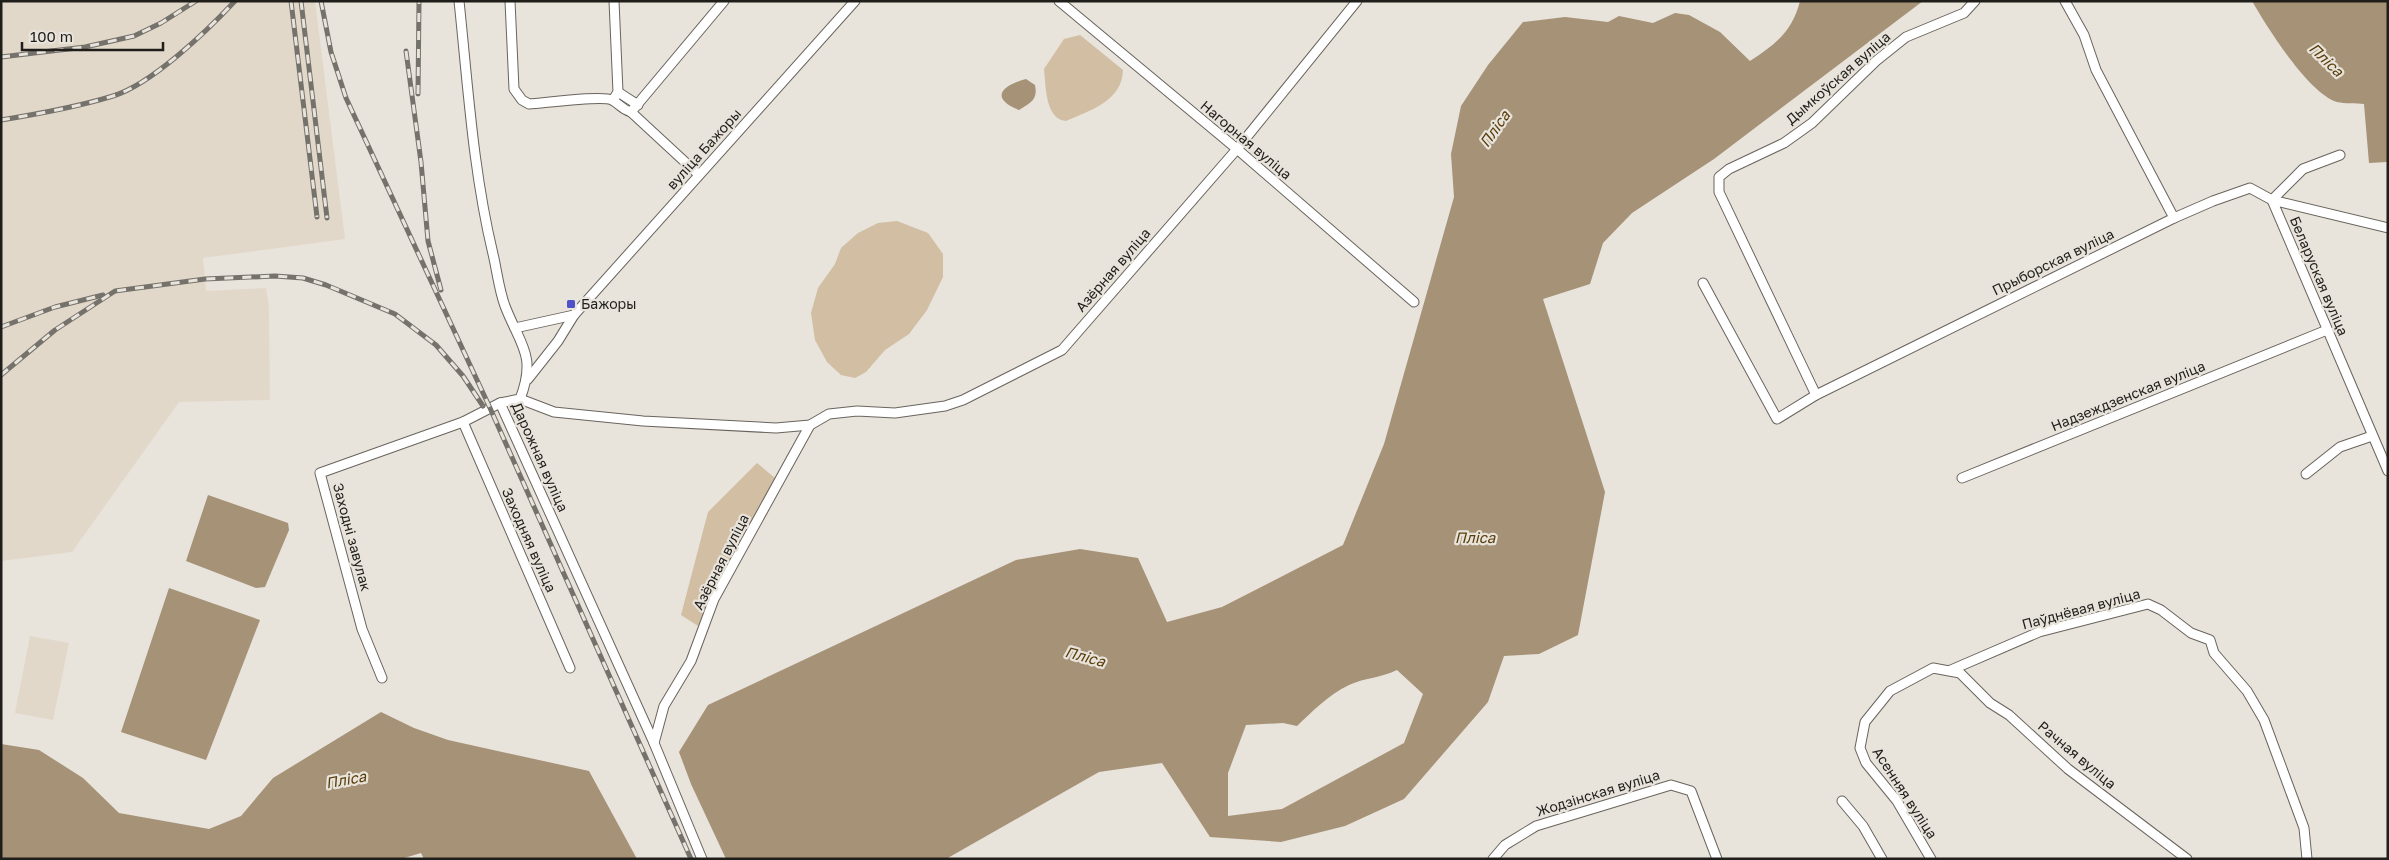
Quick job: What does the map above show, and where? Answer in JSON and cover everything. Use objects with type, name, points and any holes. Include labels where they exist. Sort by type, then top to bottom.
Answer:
[{"type":"street","name":"Дарожная вуліца","points":[[459,1],[473,142],[483,207],[505,306],[527,353],[528,380],[520,399],[500,403],[654,743],[702,859]]},
{"type":"street","points":[[510,1],[514,89],[522,100],[529,104],[601,98],[613,100],[621,109],[631,112],[698,174]]},
{"type":"street","points":[[613,100],[618,92],[614,1]]},
{"type":"street","points":[[631,112],[724,1]]},
{"type":"street","name":"вуліца Бажоры","points":[[528,380],[558,341],[574,315],[698,174],[855,1]]},
{"type":"street","name":"Нагорная вуліца","points":[[1059,1],[1237,149],[1414,302]]},
{"type":"street","name":"Азёрная вуліца","points":[[654,743],[664,706],[691,661],[714,598],[810,426],[828,414],[856,411],[895,413],[945,406],[970,397],[1062,350],[1237,149],[1357,1]]},
{"type":"street","name":"Дымкоўская вуліца","points":[[1816,395],[1719,192],[1719,177],[1729,169],[1784,143],[1812,123],[1876,61],[1906,37],[1964,13],[1975,1]]},
{"type":"street","points":[[2065,1],[2084,35],[2096,70],[2174,218]]},
{"type":"street","points":[[618,92],[638,105]]},
{"type":"street","points":[[2272,200],[2303,169],[2340,155]]},
{"type":"street","name":"Прыборская вуліца","points":[[1703,283],[1776,419],[1816,395],[2212,201],[2250,188],[2272,200]]},
{"type":"street","name":"Беларуская вуліца","points":[[2272,200],[2388,228]]},
{"type":"street","name":"Беларуская вуліца","points":[[2272,200],[2327,330],[2368,437],[2388,471]]},
{"type":"street","points":[[515,328],[574,315]]},
{"type":"street","name":"Надзеждзенская вуліца","points":[[1962,478],[2327,330]]},
{"type":"street","name":"Азёрная вуліца","points":[[520,399],[554,412],[634,420],[776,428],[810,426]]},
{"type":"street","name":"Заходні завулак","points":[[382,678],[362,629],[320,473],[463,422],[500,403]]},
{"type":"street","name":"Заходняя вуліца","points":[[463,422],[570,668]]},
{"type":"street","points":[[2306,474],[2340,447],[2368,437]]},
{"type":"street","name":"Паўднёвая вуліца","points":[[1951,670],[2039,632],[2148,604],[2161,610],[2191,633],[2210,640],[2214,653],[2248,691],[2264,720],[2288,780],[2304,828],[2307,859]]},
{"type":"street","name":"Асенняя вуліца","points":[[1931,859],[1897,801],[1866,763],[1860,748],[1865,722],[1890,691],[1933,668],[1951,670]]},
{"type":"street","name":"Рачная вуліца","points":[[1951,670],[1960,673],[1990,703],[2009,715],[2068,769],[2187,859]]},
{"type":"street","name":"Жодзінская вуліца","points":[[1493,859],[1505,845],[1536,826],[1672,785],[1691,791],[1717,859]]},
{"type":"street","points":[[1842,801],[1864,826],[1882,859]]},
{"type":"shaded area","points":[[1,1],[315,1],[345,239],[203,258],[206,291],[266,288],[269,307],[270,400],[179,402],[72,552],[1,561]]},
{"type":"shaded area","points":[[1080,35],[1123,70],[1117,90],[1111,97],[1095,108],[1066,121],[1059,119],[1050,108],[1046,92],[1044,69],[1064,39]]},
{"type":"shaded area","points":[[897,221],[928,233],[943,254],[943,277],[927,310],[909,334],[885,350],[866,372],[855,378],[841,375],[827,362],[815,340],[811,313],[818,288],[835,264],[841,248],[858,233],[878,223]]},
{"type":"shaded area","points":[[757,463],[775,478],[712,593],[698,626],[681,615],[708,512]]},
{"type":"shaded area","points":[[30,636],[69,643],[53,720],[15,713]]},
{"type":"water","name":"Пліса","points":[[1800,1],[1923,1],[1714,159],[1632,213],[1603,243],[1590,284],[1543,299],[1605,492],[1578,635],[1539,654],[1504,656],[1488,702],[1404,799],[1345,826],[1281,842],[1210,837],[1162,763],[1099,772],[946,859],[726,859],[691,784],[679,752],[708,705],[1016,560],[1080,549],[1138,558],[1167,622],[1222,607],[1343,545],[1384,444],[1454,197],[1451,154],[1461,106],[1488,65],[1523,22],[1565,17],[1608,22],[1619,16],[1653,23],[1675,13],[1689,15],[1720,32],[1750,61],[1768,49],[1782,36],[1797,12]],"holes":[[[1397,670],[1423,694],[1404,743],[1282,809],[1228,816],[1228,773],[1246,725],[1283,723],[1297,726],[1341,689]]]},
{"type":"water","name":"Пліса","points":[[2252,1],[2388,1],[2387,162],[2369,163],[2364,104],[2337,102],[2314,86],[2289,58]]},
{"type":"water","points":[[1026,79],[1035,85],[1036,90],[1033,100],[1019,110],[1004,101],[1002,92],[1005,88]]},
{"type":"water","points":[[208,495],[288,523],[289,530],[265,587],[256,588],[186,561]]},
{"type":"water","points":[[169,588],[260,620],[206,760],[121,732]]},
{"type":"water","name":"Пліса","points":[[381,712],[414,728],[448,740],[589,771],[637,859],[424,859],[421,853],[401,859],[1,859],[1,744],[39,750],[83,778],[119,813],[209,829],[241,816],[273,778]]},
{"type":"railway","points":[[1,57],[85,47],[134,36],[161,23],[196,1]]},
{"type":"railway","points":[[1,120],[86,104],[128,90],[161,69],[178,55],[210,27],[235,1]]},
{"type":"railway","points":[[291,1],[317,217]]},
{"type":"railway","points":[[301,1],[327,218]]},
{"type":"railway","points":[[321,1],[331,52],[346,98],[490,408],[691,859]]},
{"type":"railway","points":[[418,94],[419,1]]},
{"type":"railway","points":[[406,51],[421,162],[428,241],[441,290]]},
{"type":"railway","points":[[1,375],[55,330],[115,291],[205,279],[275,276],[303,278],[326,285],[395,314],[436,345],[463,376],[483,406]]},
{"type":"railway","points":[[1,327],[55,307],[103,295]]},
{"type":"place","name":"Бажоры","points":[[571,304]]}]
